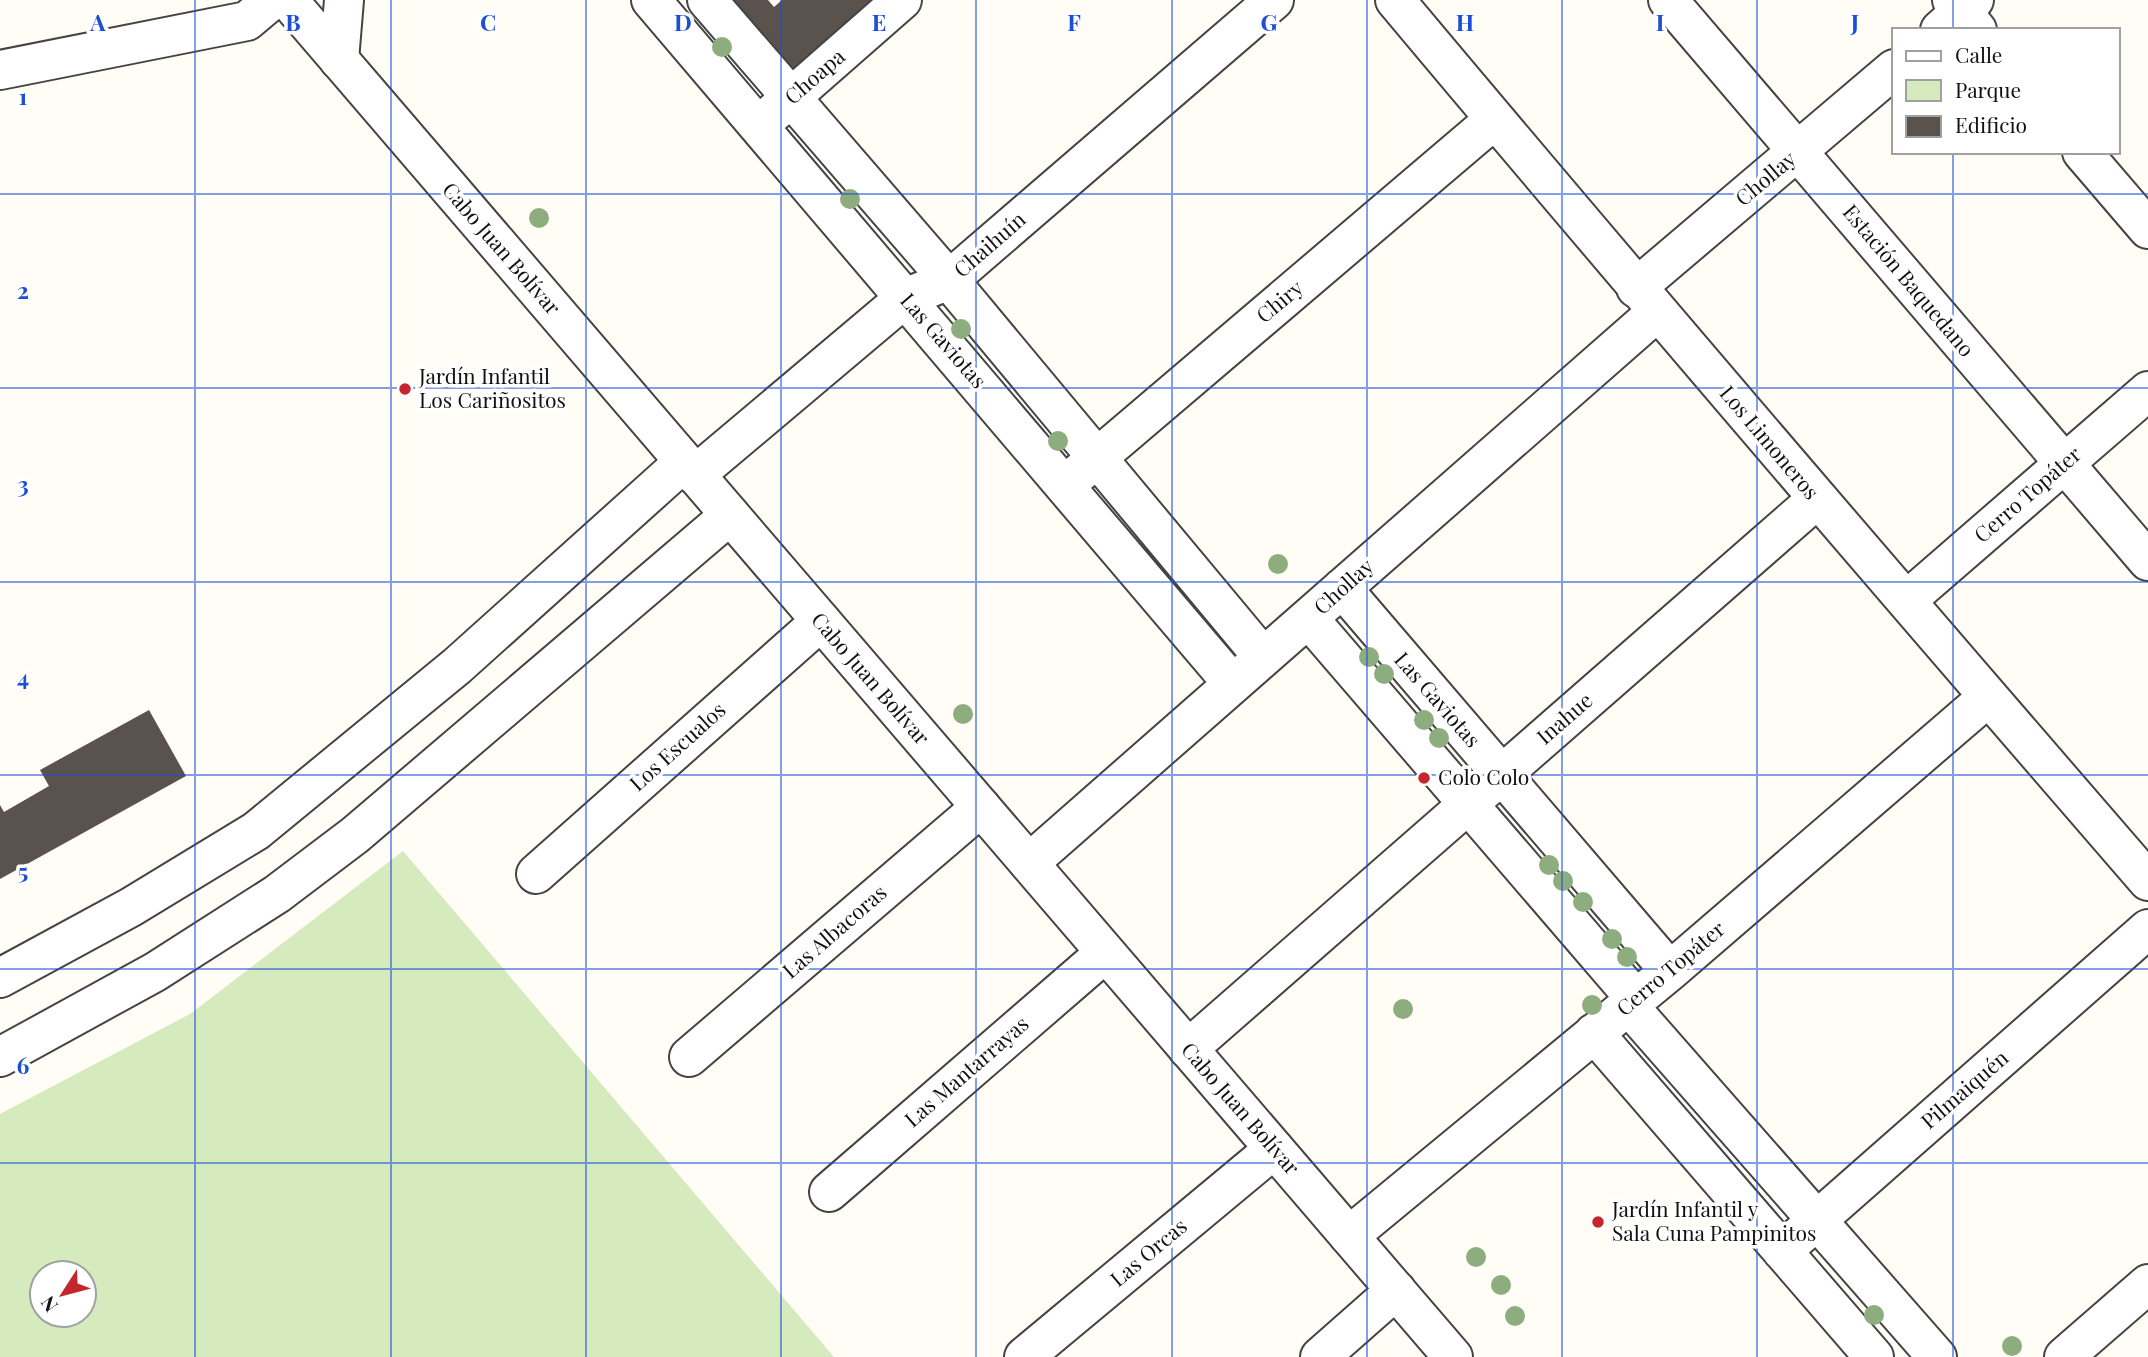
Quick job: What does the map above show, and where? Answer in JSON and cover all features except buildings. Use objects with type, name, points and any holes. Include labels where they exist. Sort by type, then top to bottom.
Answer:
[{"type":"street","points":[[0,70],[247,21],[272,0]]},
{"type":"street","name":"Cabo Juan Bolívar","points":[[288,0],[1453,1357]]},
{"type":"street","points":[[340,60],[344,0]]},
{"type":"street","name":"Las Gaviotas","points":[[651,0],[1233,684]]},
{"type":"street","name":"Las Gaviotas","points":[[707,0],[949,280],[1263,657]]},
{"type":"street","name":"Choapa","points":[[759,124],[902,0]]},
{"type":"street","name":"Chaihuín","points":[[0,978],[131,907],[256,831],[457,666],[689,468],[905,298],[949,280],[1274,0]]},
{"type":"street","name":"Los Limoneros","points":[[1395,0],[1816,499],[1908,600],[1988,697],[2148,881]]},
{"type":"street","name":"Estación Baquedano","points":[[1668,0],[2148,561]]},
{"type":"street","name":"Chollay","points":[[1029,863],[1309,619],[1647,300],[1798,152],[1892,71]]},
{"type":"street","name":"Chiry","points":[[1065,485],[1494,119]]},
{"type":"street","points":[[2084,154],[2148,229]]},
{"type":"street","name":"Cerro Topáter","points":[[1908,600],[2148,391]]},
{"type":"street","name":"Inahue","points":[[1188,1049],[1469,806],[1816,499]]},
{"type":"street","points":[[0,1057],[155,972],[277,894],[355,835],[730,515]]},
{"type":"street","name":"Las Gaviotas","points":[[1342,588],[1670,971]]},
{"type":"street","points":[[1309,619],[1817,1221],[1937,1357]]},
{"type":"street","name":"Los Escualos","points":[[536,874],[821,621]]},
{"type":"street","name":"Cerro Topáter","points":[[1349,1236],[1670,971],[1988,697]]},
{"type":"street","name":"Las Albacoras","points":[[689,1057],[981,807]]},
{"type":"street","name":"Pilmaiquén","points":[[1782,1251],[2148,929]]},
{"type":"street","name":"Las Mantarrayas","points":[[829,1192],[1105,953]]},
{"type":"street","points":[[1594,1034],[1874,1357]]},
{"type":"street","name":"Las Orcas","points":[[1024,1357],[1274,1149]]},
{"type":"street","points":[[2064,1357],[2148,1284]]},
{"type":"street","points":[[1320,1357],[1396,1290]]},
{"type":"green space","points":[[403,851],[834,1357],[0,1357],[0,1114],[190,1014]]},
{"type":"place","name":"Jardín Infantil Los Cariñositos","points":[[405,389]]},
{"type":"place","name":"Colo Colo","points":[[1424,778]]},
{"type":"place","name":"Jardín Infantil y Sala Cuna Pampinitos","points":[[1598,1222]]}]
